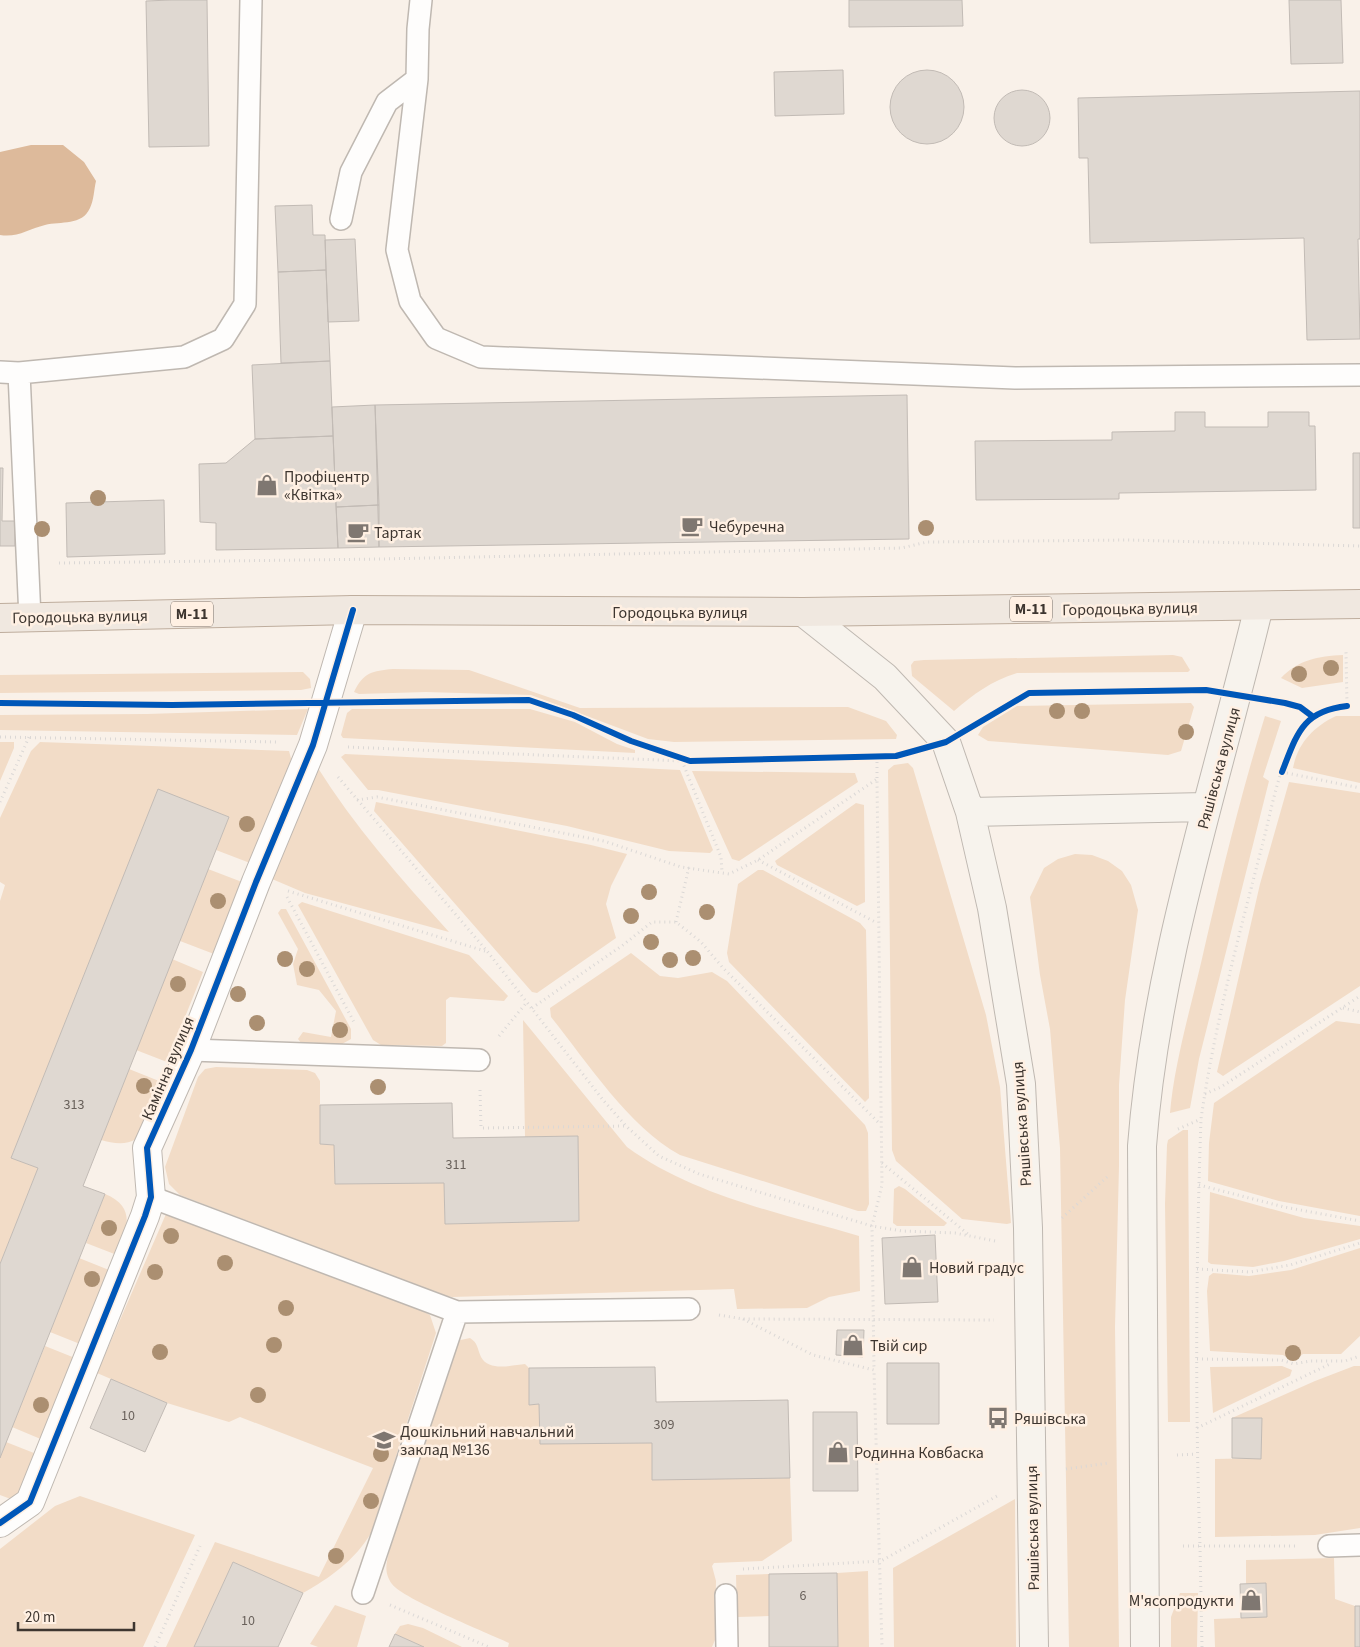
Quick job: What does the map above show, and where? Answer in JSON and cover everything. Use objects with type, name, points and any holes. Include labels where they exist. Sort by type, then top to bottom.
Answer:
[{"type":"main road","name":"Городоцька вулиця","points":[[0,618],[353,610],[803,612],[1360,604]]},
{"type":"main road","name":"Ряшівська вулиця","points":[[1145,1647],[1142,1146],[1147,1082],[1160,1011],[1205,808],[1237,696],[1259,606]]},
{"type":"main road","name":"Ряшівська вулиця","points":[[803,612],[885,677],[946,742],[970,812],[992,908],[1021,1084],[1028,1238],[1034,1647]]},
{"type":"main road","points":[[970,812],[1205,808]]},
{"type":"street","name":"Камінна вулиця","points":[[0,1523],[30,1502],[145,1216],[151,1197],[147,1148],[191,1050],[256,882],[312,745],[353,610]]},
{"type":"lane","points":[[30,618],[28,564],[10,372],[184,357],[223,339],[245,304],[251,0]]},
{"type":"lane","points":[[421,0],[418,29],[417,80],[398,250],[410,300],[436,338],[481,357],[1015,378],[1360,375]]},
{"type":"lane","points":[[342,218],[351,172],[387,102],[417,80]]},
{"type":"lane","points":[[191,1050],[478,1060]]},
{"type":"lane","points":[[151,1197],[457,1312],[689,1309]]},
{"type":"lane","points":[[363,1593],[457,1312]]},
{"type":"lane","points":[[1329,1546],[1360,1545]]},
{"type":"lane","points":[[726,1595],[727,1647]]},
{"type":"path","points":[[28,564],[381,559],[893,548],[927,542],[1129,540],[1360,546]]},
{"type":"path","points":[[1202,1647],[1197,1454],[1197,1269],[1201,1119],[1204,1094],[1235,951],[1282,772],[1295,740],[1312,716],[1329,708],[1347,706],[1346,652]]},
{"type":"path","points":[[0,737],[288,742],[312,745],[686,761],[896,756],[946,742],[1029,694],[1206,690],[1285,703],[1300,707],[1312,716]]},
{"type":"path","points":[[0,802],[28,737]]},
{"type":"path","points":[[312,745],[487,951],[626,1126],[659,1156],[699,1174],[872,1226],[902,1231],[955,1233],[999,1242]]},
{"type":"path","points":[[665,752],[686,761],[721,857],[722,872]]},
{"type":"path","points":[[877,757],[877,923],[882,1185],[872,1226],[882,1647]]},
{"type":"path","points":[[1282,772],[1360,788]]},
{"type":"path","points":[[357,800],[377,797],[604,841],[689,867],[730,874],[758,860],[877,779]]},
{"type":"path","points":[[758,860],[877,923]]},
{"type":"path","points":[[676,922],[689,867]]},
{"type":"path","points":[[372,1056],[284,890],[487,951]]},
{"type":"path","points":[[532,1008],[623,945],[652,922],[676,922],[701,942],[723,968],[880,1125]]},
{"type":"path","points":[[1204,1094],[1221,1087],[1360,996]]},
{"type":"path","points":[[527,1002],[478,1060],[481,1128],[626,1126]]},
{"type":"path","points":[[1342,1008],[1360,1012]]},
{"type":"path","points":[[1170,1132],[1201,1119]]},
{"type":"path","points":[[881,1163],[970,1236]]},
{"type":"path","points":[[1060,1220],[1113,1172]]},
{"type":"path","points":[[1199,1185],[1284,1207],[1360,1221]]},
{"type":"path","points":[[1197,1269],[1250,1272],[1290,1265],[1360,1243]]},
{"type":"path","points":[[874,1370],[813,1355],[744,1319],[998,1320]]},
{"type":"path","points":[[1197,1359],[1281,1360],[1294,1364],[1310,1361],[1334,1362],[1360,1357]]},
{"type":"path","points":[[1197,1428],[1334,1362]]},
{"type":"path","points":[[1171,1455],[1197,1454]]},
{"type":"path","points":[[1065,1469],[1117,1462]]},
{"type":"path","points":[[726,1595],[731,1570],[881,1561],[1003,1493]]},
{"type":"path","points":[[155,1647],[200,1546]]},
{"type":"path","points":[[1183,1546],[1329,1546]]},
{"type":"path","points":[[363,1593],[489,1647]]},
{"type":"shaded area","points":[[31,145],[63,145],[84,162],[96,181],[91,205],[82,218],[70,222],[45,225],[12,235],[0,235],[0,152]]},
{"type":"shaded area","points":[[1173,655],[1182,657],[1190,670],[1188,672],[1017,673],[983,689],[954,711],[912,676],[911,665],[914,661],[924,660]]},
{"type":"shaded area","points":[[1343,655],[1343,682],[1302,688],[1281,678],[1294,667],[1309,660],[1325,656]]},
{"type":"shaded area","points":[[393,669],[469,670],[580,708],[848,707],[886,721],[897,735],[896,739],[674,742],[648,739],[531,695],[426,692],[359,694],[354,692],[365,676],[374,672]]},
{"type":"shaded area","points":[[303,672],[310,679],[311,688],[301,690],[0,693],[0,675]]},
{"type":"shaded area","points":[[1191,703],[1194,707],[1181,751],[1168,755],[988,741],[978,735],[983,727],[1017,706]]},
{"type":"shaded area","points":[[308,709],[297,735],[0,730],[0,715],[147,714]]},
{"type":"shaded area","points":[[352,709],[530,709],[575,722],[617,744],[635,750],[635,753],[343,738],[341,735],[347,713]]},
{"type":"shaded area","points":[[1265,716],[1281,721],[1263,777],[1269,781],[1199,1059],[1190,1108],[1170,1113],[1179,1057],[1216,901],[1239,808]]},
{"type":"shaded area","points":[[1336,716],[1360,716],[1360,783],[1293,768],[1303,743],[1320,725]]},
{"type":"shaded area","points":[[0,742],[14,742],[14,748],[0,781]]},
{"type":"shaded area","points":[[40,742],[289,751],[292,762],[250,863],[216,850],[229,817],[158,790],[11,1158],[38,1168],[0,1264],[0,901],[5,885],[0,882],[0,818],[31,751]]},
{"type":"shaded area","points":[[345,754],[680,770],[713,850],[710,853],[669,851],[567,826],[378,790],[368,790],[341,757]]},
{"type":"shaded area","points":[[908,763],[913,768],[986,1015],[1000,1087],[1011,1223],[1007,1224],[962,1219],[896,1161],[892,1150],[888,770],[894,765]]},
{"type":"shaded area","points":[[316,765],[362,831],[449,932],[305,893],[272,879]]},
{"type":"shaded area","points":[[692,771],[855,773],[858,782],[739,861],[732,859]]},
{"type":"shaded area","points":[[1289,782],[1360,793],[1360,986],[1223,1076],[1217,1072],[1260,884]]},
{"type":"shaded area","points":[[376,802],[591,845],[627,854],[611,886],[606,904],[616,938],[537,993],[532,992],[374,811]]},
{"type":"shaded area","points":[[856,803],[864,805],[865,902],[857,906],[777,865],[775,861]]},
{"type":"shaded area","points":[[1075,854],[1092,855],[1108,861],[1122,871],[1131,885],[1138,910],[1125,1000],[1119,1085],[1115,1327],[1119,1647],[1069,1647],[1060,1148],[1050,1029],[1040,975],[1030,897],[1044,868],[1058,859]]},
{"type":"shaded area","points":[[208,869],[242,882],[214,954],[180,941]]},
{"type":"shaded area","points":[[758,870],[763,870],[860,923],[866,930],[869,1098],[865,1102],[729,962],[727,953],[738,884]]},
{"type":"shaded area","points":[[302,902],[469,955],[508,996],[504,1001],[450,997],[446,1000],[446,1043],[442,1046],[381,1045],[373,1040],[298,905]]},
{"type":"shaded area","points":[[281,909],[286,909],[351,1029],[351,1039],[342,1044],[302,1044],[298,1039],[303,1032],[331,1037],[336,1011],[319,990],[297,985],[293,964],[298,949],[278,913]]},
{"type":"shaded area","points":[[631,953],[660,976],[678,978],[712,972],[727,981],[865,1125],[868,1133],[869,1204],[866,1211],[858,1211],[680,1155],[661,1143],[626,1111],[551,1017],[550,1008]]},
{"type":"shaded area","points":[[172,959],[203,972],[167,1062],[136,1050]]},
{"type":"shaded area","points":[[523,1020],[627,1147],[653,1164],[709,1191],[769,1211],[859,1236],[860,1291],[829,1297],[807,1308],[737,1309],[734,1289],[452,1297],[434,1293],[180,1195],[169,1184],[165,1167],[198,1077],[205,1069],[216,1067],[307,1070],[315,1073],[320,1081],[320,1144],[334,1145],[335,1184],[444,1183],[445,1224],[578,1221],[578,1136],[525,1137]]},
{"type":"shaded area","points":[[1336,1021],[1360,1024],[1360,1216],[1279,1201],[1208,1181],[1209,1143],[1214,1103]]},
{"type":"shaded area","points":[[129,1069],[159,1081],[136,1139],[123,1143],[101,1140]]},
{"type":"shaded area","points":[[1183,1130],[1188,1130],[1190,1422],[1168,1422],[1165,1204],[1167,1145],[1168,1140]]},
{"type":"shaded area","points":[[899,1186],[947,1223],[944,1226],[897,1226],[893,1223],[894,1189]]},
{"type":"shaded area","points":[[1210,1192],[1304,1218],[1360,1226],[1360,1239],[1284,1261],[1253,1267],[1211,1264],[1208,1262]]},
{"type":"shaded area","points":[[105,1194],[115,1199],[122,1206],[127,1220],[124,1237],[117,1255],[86,1243]]},
{"type":"shaded area","points":[[166,1214],[417,1308],[430,1315],[436,1333],[371,1533],[365,1543],[341,1568],[303,1593],[233,1562],[194,1647],[166,1647],[215,1542],[319,1577],[373,1468],[240,1417],[229,1422],[167,1403],[97,1373]]},
{"type":"shaded area","points":[[1360,1248],[1360,1336],[1341,1354],[1303,1354],[1293,1361],[1283,1355],[1210,1351],[1207,1291],[1209,1276],[1213,1273],[1249,1276],[1291,1270]]},
{"type":"shaded area","points":[[79,1258],[109,1270],[80,1344],[50,1332]]},
{"type":"shaded area","points":[[470,1338],[476,1344],[481,1357],[489,1365],[525,1364],[529,1368],[529,1405],[539,1404],[540,1444],[652,1443],[652,1479],[790,1478],[792,1541],[762,1561],[714,1563],[712,1566],[716,1581],[715,1640],[712,1647],[508,1647],[509,1643],[428,1607],[392,1584],[386,1568],[389,1552],[456,1341]]},
{"type":"shaded area","points":[[45,1346],[75,1358],[43,1440],[12,1427]]},
{"type":"shaded area","points":[[1282,1366],[1292,1370],[1290,1376],[1213,1413],[1210,1367]]},
{"type":"shaded area","points":[[1354,1366],[1360,1366],[1360,1528],[1315,1535],[1215,1537],[1215,1459],[1261,1458],[1261,1418],[1232,1418]]},
{"type":"shaded area","points":[[6,1442],[39,1455],[16,1501],[0,1495],[0,1458]]},
{"type":"shaded area","points":[[80,1496],[195,1535],[143,1647],[0,1647],[0,1549],[55,1506]]},
{"type":"shaded area","points":[[1015,1499],[1016,1647],[894,1647],[893,1568]]},
{"type":"shaded area","points":[[1334,1558],[1335,1599],[1355,1606],[1355,1647],[1215,1647],[1214,1619],[1266,1617],[1266,1583],[1246,1584],[1246,1560]]},
{"type":"shaded area","points":[[868,1571],[869,1647],[838,1647],[837,1573]]},
{"type":"shaded area","points":[[769,1574],[769,1616],[737,1617],[736,1575]]},
{"type":"shaded area","points":[[1180,1593],[1198,1593],[1197,1647],[1171,1647],[1171,1617]]},
{"type":"shaded area","points":[[335,1605],[366,1616],[357,1647],[318,1647],[310,1644]]},
{"type":"shaded area","points":[[408,1624],[423,1628],[462,1647],[424,1647],[395,1634],[400,1626]]},
{"type":"building","points":[[207,0],[209,146],[149,147],[146,1]]},
{"type":"building","points":[[849,0],[962,0],[963,26],[849,27]]},
{"type":"building","points":[[1289,0],[1341,0],[1343,63],[1291,64]]},
{"type":"building","points":[[843,70],[844,114],[775,116],[774,72]]},
{"type":"building","points":[[927,70],[941,73],[953,81],[961,93],[964,107],[961,121],[953,133],[941,141],[927,144],[913,141],[901,133],[893,121],[890,107],[893,93],[901,81],[913,73]]},
{"type":"building","points":[[1022,90],[1033,92],[1042,98],[1048,107],[1050,118],[1048,129],[1042,138],[1033,144],[1022,146],[1011,144],[1002,138],[996,129],[994,118],[996,107],[1002,98],[1011,92]]},
{"type":"building","points":[[1360,91],[1360,239],[1358,239],[1360,339],[1307,340],[1304,238],[1090,243],[1088,158],[1079,158],[1078,98]]},
{"type":"building","points":[[312,205],[313,235],[325,235],[326,270],[278,272],[275,206]]},
{"type":"building","points":[[355,239],[359,321],[328,322],[325,240]]},
{"type":"building","points":[[326,270],[330,361],[281,363],[278,272]]},
{"type":"building","points":[[330,361],[333,436],[255,439],[252,365]]},
{"type":"building","points":[[907,395],[909,539],[379,547],[375,405]]},
{"type":"building","points":[[375,405],[379,505],[336,507],[332,407]]},
{"type":"building","points":[[1175,412],[1205,412],[1205,427],[1268,427],[1268,412],[1309,412],[1309,426],[1315,426],[1316,490],[1119,493],[1119,499],[976,500],[975,441],[1112,440],[1112,432],[1175,431]]},
{"type":"building","name":"Профіцентр «Квітка»","points":[[333,436],[338,548],[216,550],[216,523],[200,522],[199,464],[226,463],[255,439]]},
{"type":"building","points":[[1353,453],[1360,453],[1360,528],[1353,528]]},
{"type":"building","points":[[0,468],[3,468],[2,521],[15,521],[15,546],[0,546]]},
{"type":"building","points":[[164,500],[165,554],[67,557],[66,503]]},
{"type":"building","points":[[379,505],[379,547],[338,548],[336,507]]},
{"type":"building","points":[[158,789],[229,817],[83,1186],[105,1194],[0,1458],[0,1264],[38,1168],[11,1158]]},
{"type":"building","points":[[452,1103],[453,1138],[578,1136],[579,1221],[445,1224],[444,1183],[335,1184],[334,1145],[320,1144],[320,1105]]},
{"type":"building","points":[[935,1235],[938,1302],[885,1304],[882,1238]]},
{"type":"building","points":[[837,1330],[864,1330],[863,1357],[836,1355]]},
{"type":"building","points":[[887,1363],[939,1363],[939,1424],[887,1424]]},
{"type":"building","points":[[655,1367],[656,1402],[788,1400],[790,1478],[652,1480],[652,1443],[540,1444],[539,1404],[529,1405],[529,1368]]},
{"type":"building","points":[[111,1379],[167,1403],[145,1452],[90,1428]]},
{"type":"building","points":[[813,1412],[857,1412],[858,1491],[813,1491]]},
{"type":"building","points":[[1232,1418],[1262,1418],[1261,1459],[1232,1458]]},
{"type":"building","points":[[233,1562],[303,1593],[278,1647],[194,1647]]},
{"type":"building","points":[[837,1573],[838,1647],[769,1647],[769,1574]]},
{"type":"building","points":[[1266,1583],[1267,1617],[1241,1618],[1240,1584]]},
{"type":"building","points":[[1355,1606],[1360,1606],[1360,1647],[1355,1647]]},
{"type":"building","points":[[395,1634],[424,1647],[389,1647]]},
{"type":"cycle path","points":[[0,1523],[30,1502],[145,1216],[151,1197],[147,1148],[191,1050],[256,882],[313,745],[353,610]]},
{"type":"cycle path","points":[[0,703],[172,705],[529,700],[573,715],[631,741],[690,761],[896,756],[946,742],[1029,693],[1206,690],[1285,703],[1300,707],[1312,716]]},
{"type":"cycle path","points":[[1282,772],[1292,746],[1303,727],[1320,713],[1347,706]]},
{"type":"place","name":"Профіцентр «Квітка»","points":[[267,485]]},
{"type":"place","name":"Чебуречна","points":[[692,526]]},
{"type":"place","name":"Тартак","points":[[358,532]]},
{"type":"place","name":"Новий градус","points":[[912,1267]]},
{"type":"place","name":"Твій сир","points":[[853,1345]]},
{"type":"place","name":"Ряшівська","points":[[998,1418]]},
{"type":"place","name":"Дошкільний навчальний заклад №136","points":[[384,1440]]},
{"type":"place","name":"Родинна Ковбаска","points":[[838,1452]]},
{"type":"place","name":"М'ясопродукти","points":[[1251,1600]]}]
